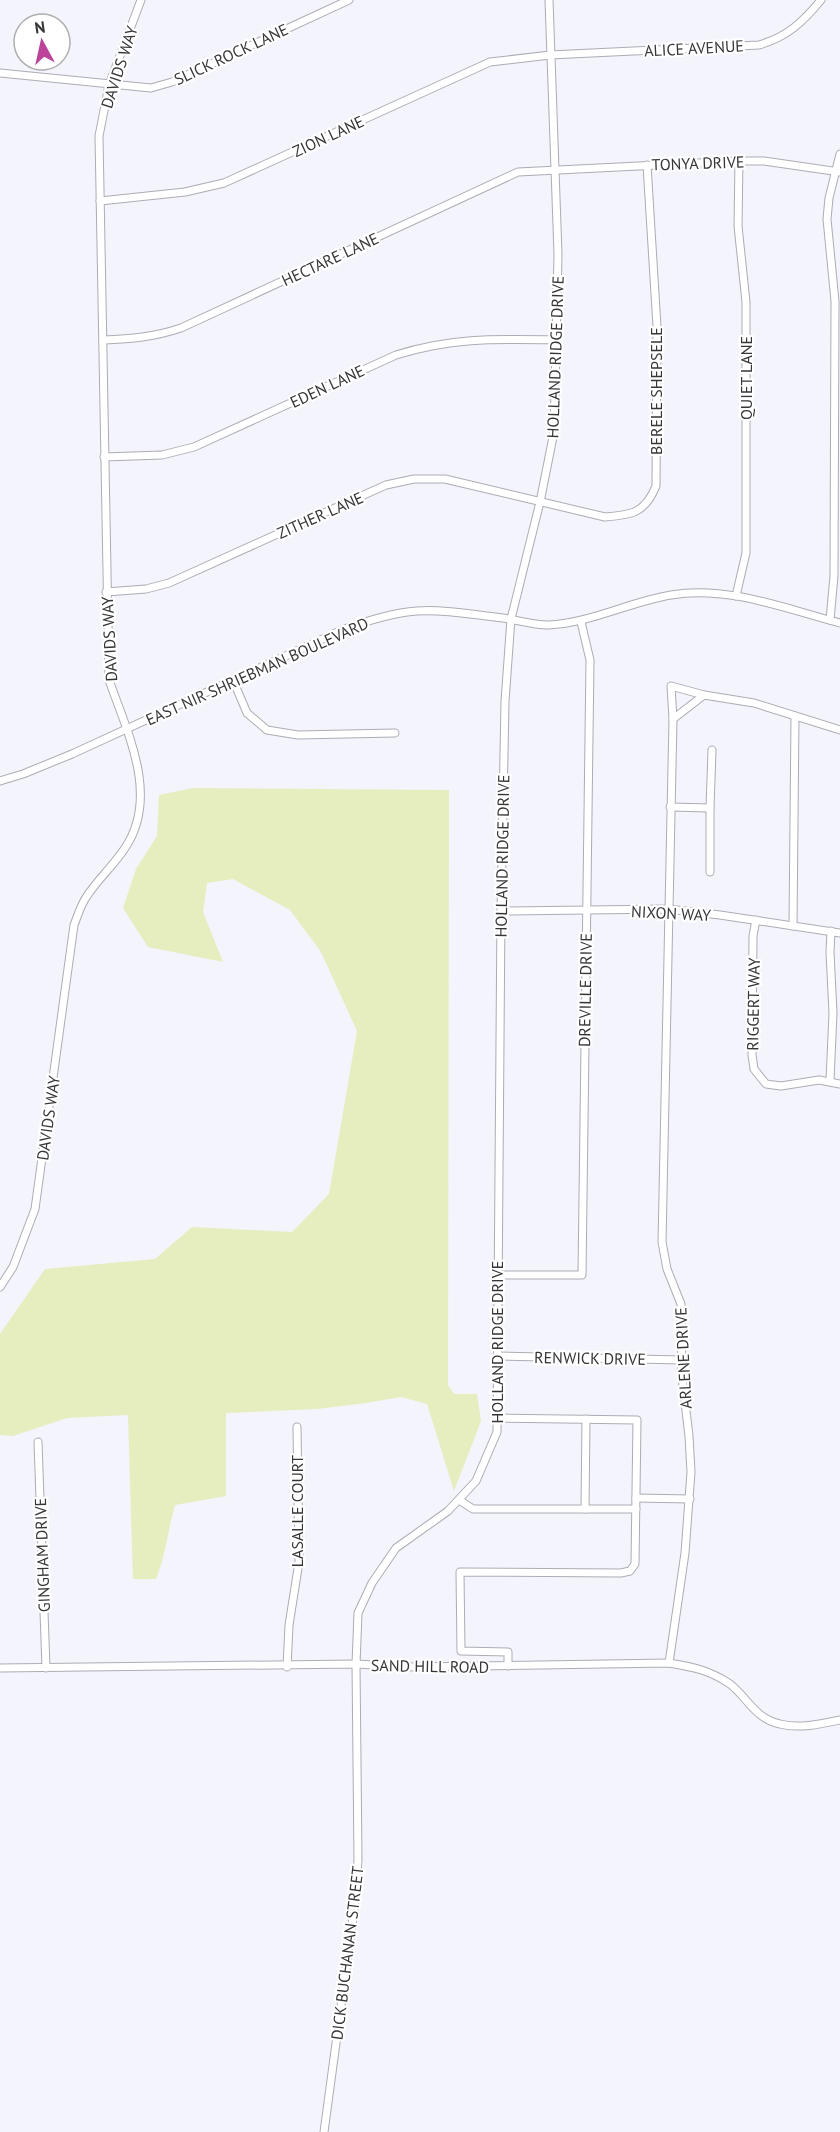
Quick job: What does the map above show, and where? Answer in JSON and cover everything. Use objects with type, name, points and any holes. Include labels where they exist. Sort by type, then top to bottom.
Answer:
[{"type":"street","name":"DAVIDS WAY","points":[[0,1287],[13,1268],[35,1209],[74,925],[86,897],[126,847],[140,812],[139,771],[109,680],[99,136],[109,85],[141,0]]},
{"type":"street","name":"SLICK ROCK LANE","points":[[0,73],[151,88],[172,82],[349,0]]},
{"type":"street","name":"HOLLAND RIDGE DRIVE","points":[[356,1664],[358,1613],[372,1583],[396,1548],[448,1511],[476,1481],[497,1432],[505,701],[511,619],[540,502],[554,432],[558,254],[549,0]]},
{"type":"street","name":"ALICE AVENUE","points":[[550,55],[759,45],[774,41],[803,22],[821,0]]},
{"type":"street","name":"ZION LANE","points":[[100,201],[185,192],[224,183],[490,62],[550,55]]},
{"type":"street","points":[[830,620],[834,576],[835,301],[828,219],[840,154]]},
{"type":"street","name":"TONYA DRIVE","points":[[555,170],[739,160],[837,171]]},
{"type":"street","name":"QUIET LANE","points":[[736,596],[746,553],[746,302],[738,226],[739,160]]},
{"type":"street","name":"BERELE SHEPSELE","points":[[540,502],[605,517],[628,516],[647,504],[656,486],[657,326],[647,165]]},
{"type":"street","name":"HECTARE LANE","points":[[103,340],[158,336],[181,328],[518,172],[555,170]]},
{"type":"street","name":"EDEN LANE","points":[[104,457],[162,455],[194,447],[396,355],[423,346],[452,341],[556,340]]},
{"type":"street","name":"ZITHER LANE","points":[[106,592],[146,589],[169,583],[386,485],[414,479],[445,479],[540,502]]},
{"type":"street","name":"EAST NIR SHRIEBMAN BOULEVARD","points":[[0,781],[40,768],[342,630],[392,615],[416,611],[440,611],[545,625],[581,622],[670,595],[705,591],[736,596],[840,623]]},
{"type":"street","name":"DREVILLE DRIVE","points":[[497,1275],[582,1275],[590,660],[581,622]]},
{"type":"street","points":[[233,680],[247,713],[267,729],[298,735],[394,733]]},
{"type":"street","name":"ARLENE DRIVE","points":[[669,1663],[686,1553],[690,1498],[689,1436],[682,1360],[681,1304],[667,1269],[662,1242],[673,719],[671,686],[704,695]]},
{"type":"street","points":[[673,719],[704,695],[754,703],[840,730]]},
{"type":"street","points":[[793,926],[795,716]]},
{"type":"street","points":[[710,872],[712,750]]},
{"type":"street","points":[[670,807],[710,808]]},
{"type":"street","name":"NIXON WAY","points":[[501,911],[586,912],[668,909],[840,933]]},
{"type":"street","name":"RIGGERT WAY","points":[[756,920],[753,936],[752,1055],[754,1069],[766,1084],[781,1086],[819,1080],[830,1081]]},
{"type":"street","points":[[831,931],[833,1012],[830,1081],[840,1084]]},
{"type":"street","name":"RENWICK DRIVE","points":[[498,1356],[682,1360]]},
{"type":"street","points":[[497,1418],[636,1420],[635,1564],[630,1571],[621,1573],[460,1572],[461,1651],[508,1652],[508,1666]]},
{"type":"street","points":[[585,1509],[586,1419]]},
{"type":"street","name":"LASALLE COURT","points":[[287,1666],[289,1625],[299,1562],[297,1427]]},
{"type":"street","name":"GINGHAM DRIVE","points":[[38,1442],[46,1668]]},
{"type":"street","points":[[636,1498],[690,1498]]},
{"type":"street","points":[[459,1500],[473,1509],[636,1509]]},
{"type":"street","name":"SAND HILL ROAD","points":[[0,1668],[356,1664],[408,1667],[669,1663],[701,1668],[721,1679],[731,1685],[754,1711],[779,1724],[804,1726],[840,1720]]},
{"type":"street","name":"DICK BUCHANAN STREET","points":[[324,2132],[354,1910],[358,1860],[356,1664]]},
{"type":"green space","points":[[193,788],[449,790],[448,1385],[454,1394],[477,1394],[481,1421],[454,1491],[427,1404],[401,1397],[317,1409],[226,1413],[226,1496],[175,1505],[156,1579],[133,1579],[128,1415],[67,1418],[13,1436],[0,1435],[0,1334],[45,1269],[155,1259],[192,1227],[292,1232],[329,1194],[357,1031],[321,952],[290,910],[233,879],[207,883],[203,912],[223,962],[148,947],[123,908],[136,869],[157,836],[159,795]]}]
